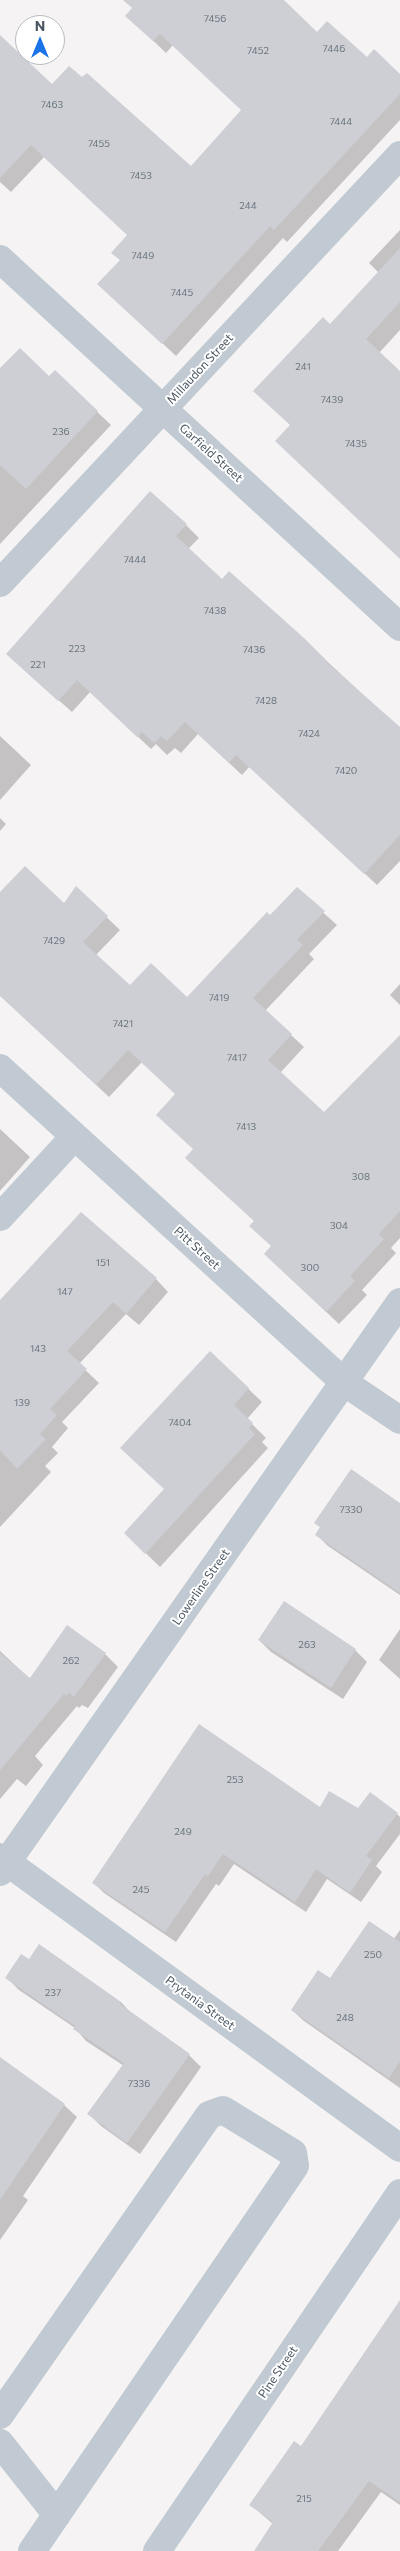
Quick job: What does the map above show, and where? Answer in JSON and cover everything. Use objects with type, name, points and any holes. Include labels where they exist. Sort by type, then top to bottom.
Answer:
[{"type":"street","name":"Millaudon Street","points":[[0,583],[400,155]]},
{"type":"street","name":"Garfield Street","points":[[0,259],[400,626]]},
{"type":"street","name":"Pitt Street","points":[[0,1068],[345,1383],[400,1420]]},
{"type":"street","points":[[0,1217],[74,1137]]},
{"type":"street","name":"Lowerline Street","points":[[2,1864],[345,1383],[400,1302]]},
{"type":"street","name":"Prytania Street","points":[[2,1864],[400,2148]]},
{"type":"street","points":[[0,2415],[209,2115],[223,2110],[293,2153],[295,2166],[32,2551]]},
{"type":"street","name":"Pine Street","points":[[157,2551],[400,2193]]},
{"type":"street","points":[[0,2443],[57,2515]]},
{"type":"building","points":[[123,0],[284,0],[317,32],[327,21],[367,57],[374,49],[400,74],[400,94],[274,230],[270,226],[162,344],[97,284],[120,260],[111,253],[127,235],[31,145],[0,178],[0,35],[15,49],[15,65],[32,65],[52,84],[69,66],[82,77],[87,73],[191,166],[241,110],[160,34],[153,41],[125,16],[132,8]]},
{"type":"building","points":[[400,248],[400,302],[366,339],[400,371],[400,559],[275,441],[290,425],[253,391],[323,317],[330,324]]},
{"type":"building","points":[[20,348],[49,376],[55,370],[98,411],[26,489],[0,465],[0,368]]},
{"type":"building","points":[[150,491],[187,524],[176,536],[222,579],[229,571],[304,638],[324,660],[400,727],[400,835],[364,874],[236,755],[229,763],[185,722],[167,741],[161,736],[154,743],[142,732],[137,737],[77,680],[58,701],[6,654]]},
{"type":"building","points":[[25,866],[64,903],[76,886],[108,916],[83,942],[130,985],[151,963],[187,997],[267,912],[270,915],[297,887],[325,911],[297,940],[303,945],[253,998],[292,1034],[268,1060],[324,1112],[400,1035],[400,1211],[379,1234],[384,1239],[350,1276],[355,1281],[326,1312],[264,1254],[271,1246],[249,1226],[254,1221],[185,1158],[193,1149],[156,1115],[175,1094],[128,1050],[96,1085],[0,996],[0,892]]},
{"type":"building","points":[[81,1212],[157,1278],[126,1314],[113,1302],[67,1351],[87,1369],[50,1409],[57,1415],[40,1434],[46,1439],[17,1469],[0,1450],[0,1300]]},
{"type":"building","points":[[210,1351],[249,1388],[234,1405],[253,1423],[249,1428],[255,1434],[145,1554],[124,1533],[164,1489],[120,1448]]},
{"type":"building","points":[[351,1469],[400,1503],[400,1593],[315,1535],[320,1527],[314,1523]]},
{"type":"building","points":[[284,1601],[356,1649],[331,1688],[258,1640]]},
{"type":"building","points":[[67,1625],[106,1653],[74,1697],[69,1693],[66,1696],[64,1694],[0,1770],[0,1653],[30,1678]]},
{"type":"building","points":[[199,1724],[320,1807],[329,1791],[358,1808],[370,1792],[398,1813],[366,1856],[372,1860],[350,1893],[316,1869],[295,1902],[223,1854],[208,1876],[205,1874],[165,1932],[92,1883]]},
{"type":"building","points":[[369,1921],[400,1942],[400,2061],[389,2078],[291,2010],[318,1970],[330,1978]]},
{"type":"building","points":[[39,1944],[190,2054],[127,2143],[87,2114],[124,2063],[73,2029],[75,2026],[5,1978],[21,1954],[29,1959]]},
{"type":"building","points":[[0,2057],[65,2104],[0,2200]]},
{"type":"building","points":[[400,2300],[400,2502],[369,2481],[318,2551],[254,2551],[273,2522],[249,2505],[294,2441],[301,2446]]}]
